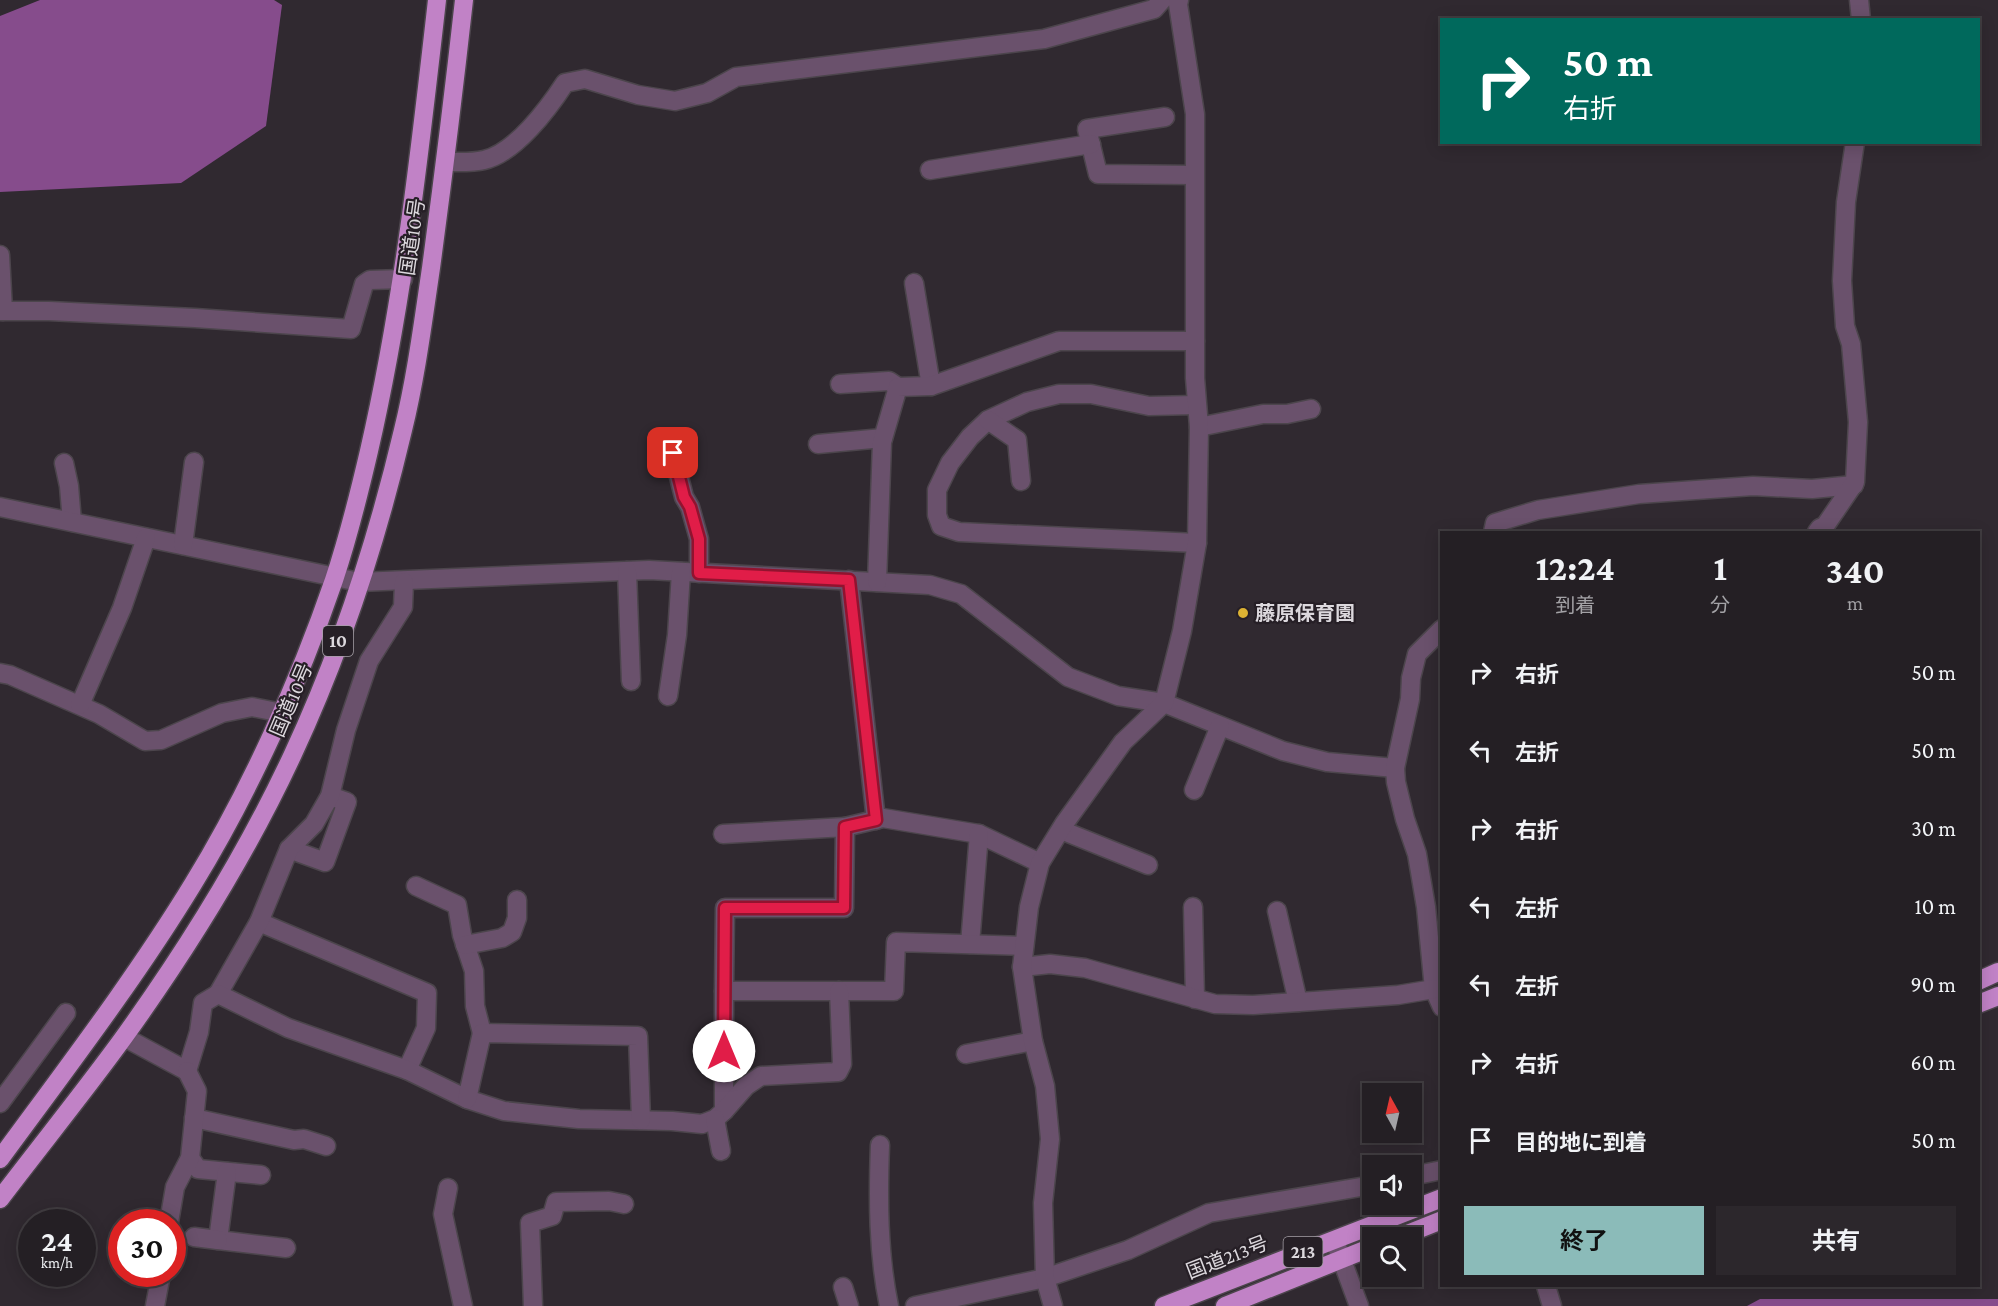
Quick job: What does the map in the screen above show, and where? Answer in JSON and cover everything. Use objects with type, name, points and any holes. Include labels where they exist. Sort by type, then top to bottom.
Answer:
[{"type":"highway","name":"国道10号","points":[[0,1159],[99,1023],[194,883],[237,805],[282,712],[335,577],[382,393],[403,279],[437,0]]},
{"type":"highway","name":"国道10号","points":[[0,1199],[124,1036],[206,912],[249,840],[292,755],[327,673],[359,582],[403,430],[420,343],[446,162],[464,0]]},
{"type":"highway","points":[[1980,980],[1998,972]]},
{"type":"highway","points":[[1980,1003],[1998,996]]},
{"type":"highway","name":"国道213号","points":[[1164,1306],[1440,1199]]},
{"type":"highway","points":[[1422,1228],[1440,1221]]},
{"type":"highway","name":"213","points":[[1225,1306],[1362,1251]]},
{"type":"street","points":[[446,162],[485,160],[509,149],[554,101],[565,84],[585,79],[638,95],[675,101],[707,93],[736,77],[1044,39],[1154,9],[1162,0]]},
{"type":"street","points":[[1053,1306],[1045,1278],[1044,1203],[1050,1139],[1045,1086],[1034,1041],[1022,967],[1029,907],[1040,863],[1061,830],[1123,742],[1164,703],[1182,632],[1197,543],[1195,114],[1179,0]]},
{"type":"street","points":[[1859,0],[1861,18]]},
{"type":"street","points":[[1165,117],[1087,129],[1098,174],[1194,175]]},
{"type":"street","points":[[930,170],[1091,144]]},
{"type":"street","points":[[1818,531],[1825,526],[1854,485],[1858,422],[1851,344],[1845,326],[1842,281],[1846,202],[1855,144]]},
{"type":"street","points":[[0,255],[1,311],[172,317],[351,329],[364,284],[370,280],[403,279]]},
{"type":"street","points":[[914,284],[931,386]]},
{"type":"street","points":[[840,384],[889,381],[898,387],[931,386],[1059,340],[1196,341]]},
{"type":"street","points":[[877,582],[883,438],[898,387]]},
{"type":"street","points":[[1196,405],[1149,406],[1091,394],[1059,394],[1027,402],[988,420],[970,437],[950,463],[937,490],[937,515],[941,526],[959,532],[1197,543]]},
{"type":"street","points":[[1198,427],[1263,414],[1287,414],[1311,409]]},
{"type":"street","points":[[988,420],[1017,440],[1021,481]]},
{"type":"street","points":[[818,444],[883,438]]},
{"type":"street","points":[[668,696],[676,635],[699,539],[690,507],[684,497],[673,453]]},
{"type":"street","points":[[183,545],[194,462]]},
{"type":"street","points":[[64,463],[69,486],[72,522]]},
{"type":"street","points":[[1493,531],[1495,522],[1538,510],[1639,494],[1753,486],[1812,489],[1854,485]]},
{"type":"street","points":[[0,507],[359,582],[627,572],[690,572],[930,585],[961,594],[1068,677],[1118,696],[1164,703],[1283,751],[1327,762],[1395,768]]},
{"type":"street","points":[[80,705],[122,608],[146,538]]},
{"type":"street","points":[[627,572],[631,681]]},
{"type":"street","points":[[849,580],[876,820]]},
{"type":"street","points":[[187,1071],[199,1032],[203,1003],[218,994],[259,921],[289,849],[314,824],[330,796],[346,730],[369,661],[403,606],[404,582]]},
{"type":"street","points":[[1440,631],[1417,654],[1395,768],[1405,819],[1418,854],[1434,989],[1440,1002]]},
{"type":"street","points":[[0,673],[10,675],[80,705],[145,741],[161,740],[222,713],[252,707],[282,712]]},
{"type":"street","points":[[1194,790],[1220,726]]},
{"type":"street","points":[[289,849],[325,862],[347,802],[330,796]]},
{"type":"street","points":[[723,834],[845,827],[883,818],[979,834],[1040,863]]},
{"type":"street","points":[[720,1151],[725,908],[844,908],[845,827]]},
{"type":"street","points":[[1061,830],[1148,865]]},
{"type":"street","points":[[970,944],[979,834]]},
{"type":"street","points":[[416,886],[457,905],[465,945],[474,971],[475,1006],[482,1033],[467,1099]]},
{"type":"street","points":[[465,945],[502,938],[512,932],[517,918],[517,900]]},
{"type":"street","points":[[1193,907],[1195,999]]},
{"type":"street","points":[[1277,912],[1298,1002]]},
{"type":"street","points":[[259,921],[427,993],[426,1028],[407,1070]]},
{"type":"street","points":[[724,991],[894,991],[896,942],[1024,946]]},
{"type":"street","points":[[1022,967],[1050,964],[1085,968],[1215,1004],[1253,1005],[1298,1002],[1398,995],[1434,989]]},
{"type":"street","points":[[218,994],[288,1028],[407,1070],[467,1099],[504,1111],[579,1119],[702,1124],[719,1115],[746,1086],[761,1076],[838,1072],[842,1064],[839,991]]},
{"type":"street","points":[[0,1103],[66,1012]]},
{"type":"street","points":[[482,1033],[638,1036],[641,1120]]},
{"type":"street","points":[[124,1036],[187,1071],[197,1091],[190,1158],[175,1186],[171,1209]]},
{"type":"street","points":[[966,1054],[1034,1041]]},
{"type":"street","points":[[194,1118],[294,1140],[304,1139],[326,1146]]},
{"type":"street","points":[[880,1145],[879,1182],[884,1283],[889,1306]]},
{"type":"street","points":[[190,1158],[198,1169],[261,1175]]},
{"type":"street","points":[[1422,1174],[1440,1170]]},
{"type":"street","points":[[218,1240],[227,1172]]},
{"type":"street","points":[[915,1306],[1045,1278],[1128,1250],[1209,1213],[1362,1187]]},
{"type":"street","points":[[448,1188],[443,1214],[463,1306]]},
{"type":"street","points":[[533,1306],[530,1223],[552,1216],[556,1202],[609,1201],[624,1204]]},
{"type":"street","points":[[194,1238],[286,1248]]},
{"type":"street","points":[[1335,1239],[1359,1306]]},
{"type":"street","points":[[155,1306],[158,1287]]},
{"type":"street","points":[[843,1287],[849,1306]]},
{"type":"street","points":[[1546,1287],[1552,1306]]},
{"type":"shaded area","points":[[40,0],[274,0],[282,5],[266,126],[181,183],[0,192],[0,16]]},
{"type":"shaded area","points":[[1760,1299],[1998,1299],[1998,1306],[1747,1306]]},
{"type":"place","name":"藤原保育園","points":[[1243,613]]},
{"type":"route","points":[[673,453],[684,497],[690,507],[699,539],[699,573],[849,580],[876,820],[845,827],[844,908],[725,908],[724,1051]]}]
